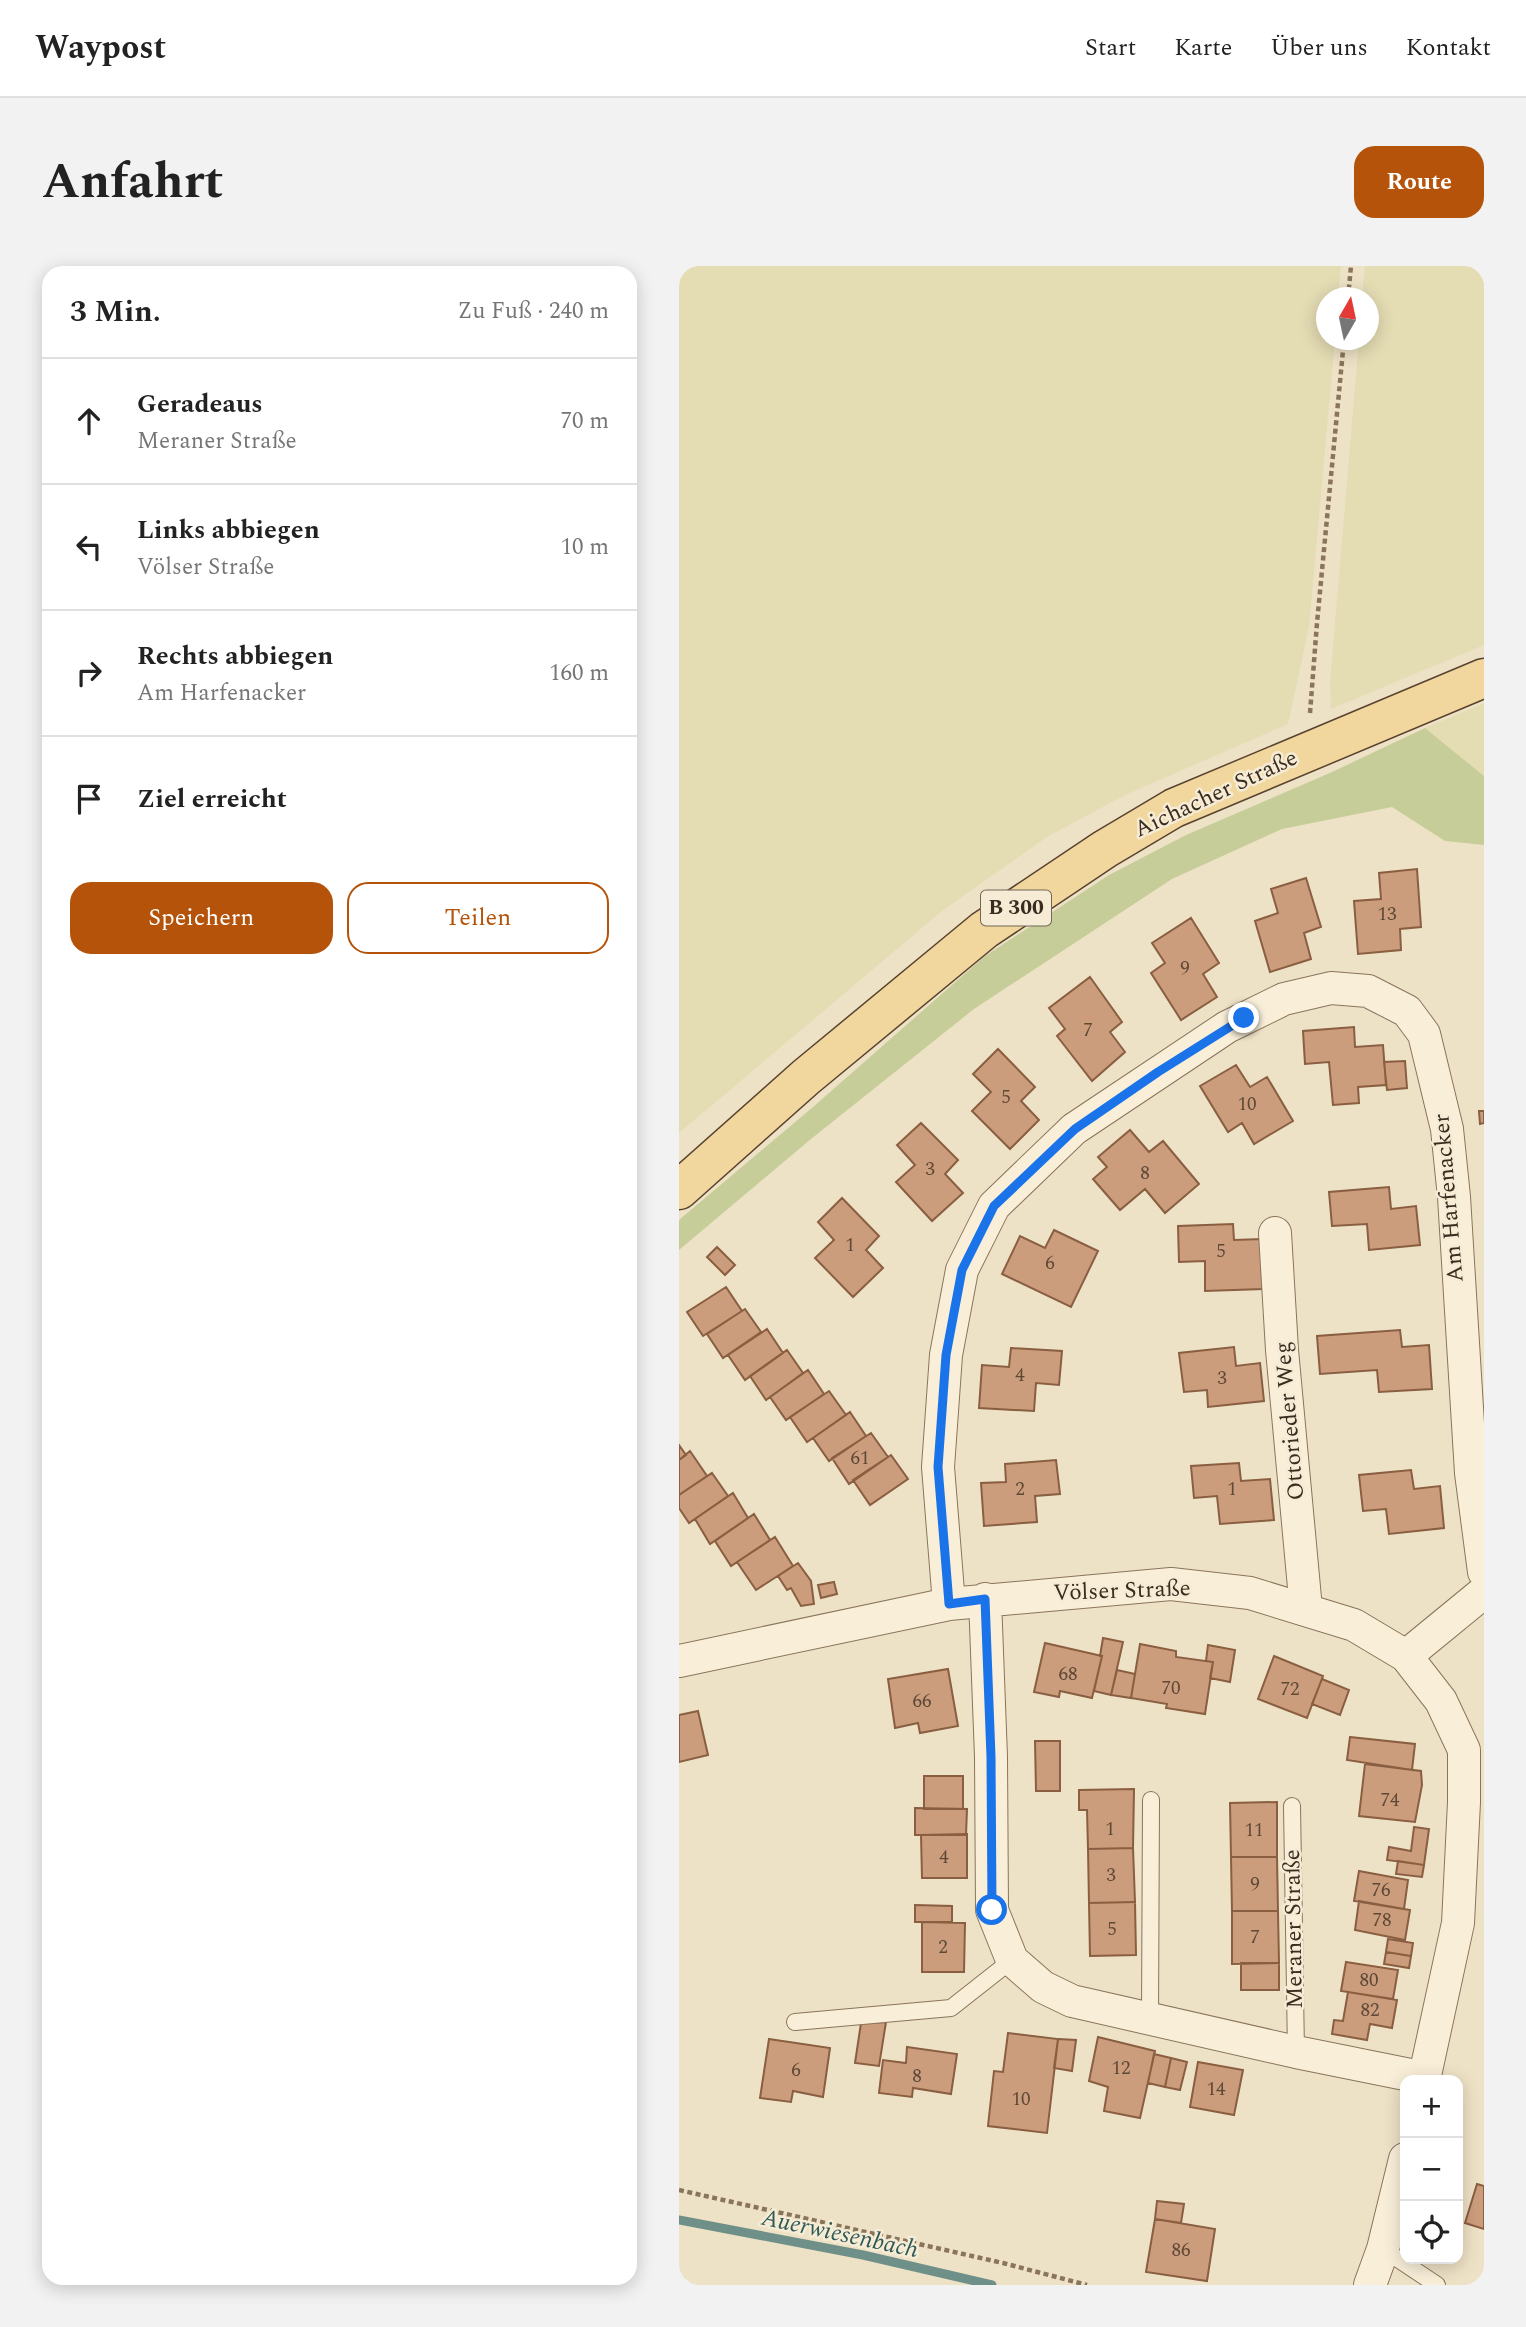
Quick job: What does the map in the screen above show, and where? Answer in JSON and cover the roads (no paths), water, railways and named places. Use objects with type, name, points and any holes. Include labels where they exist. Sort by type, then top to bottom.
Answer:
[{"type":"main road","name":"Aichacher Straße","points":[[679,1190],[806,1077],[984,930],[1105,849],[1174,808],[1484,678]]},
{"type":"street","name":"Am Harfenacker","points":[[949,1604],[938,1467],[946,1355],[962,1270],[994,1206],[1075,1129],[1227,1027],[1284,999],[1331,988],[1368,991],[1407,1011],[1424,1034],[1447,1129],[1454,1197],[1471,1473],[1484,1572]]},
{"type":"street","name":"Ottorieder Weg","points":[[1275,1234],[1282,1350],[1305,1609]]},
{"type":"street","name":"Völser Straße","points":[[679,1661],[949,1604],[1171,1584],[1249,1594],[1354,1625],[1406,1656],[1441,1701],[1464,1750],[1458,1923],[1426,2075]]},
{"type":"street","points":[[1406,1656],[1484,1592]]},
{"type":"street","points":[[985,1599],[991,1757],[992,1910],[1012,1960],[1043,1987],[1072,2001],[1406,2075]]},
{"type":"street","points":[[1370,2285],[1383,2249],[1400,2179]]},
{"type":"lane","points":[[1150,2018],[1151,1800]]},
{"type":"lane","name":"Meraner Straße","points":[[1293,1805],[1296,2052]]},
{"type":"lane","points":[[795,2022],[951,2008],[1012,1960]]},
{"type":"lane","points":[[1383,2249],[1437,2285]]},
{"type":"waterway","name":"Auerwiesenbach","points":[[679,2220],[863,2255],[992,2285]]}]
